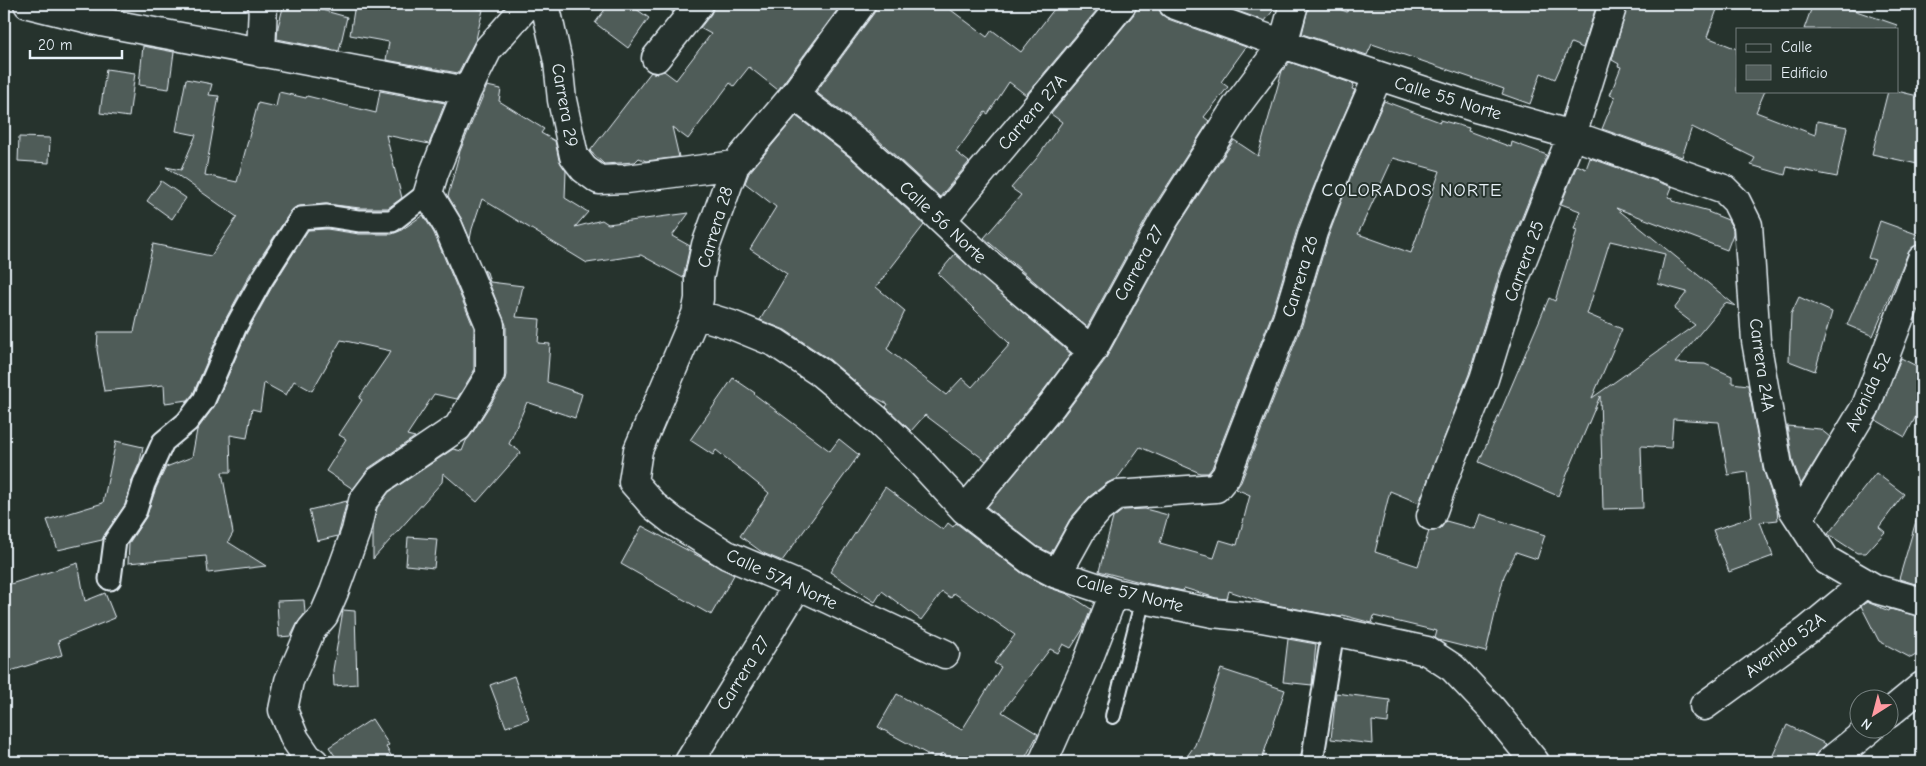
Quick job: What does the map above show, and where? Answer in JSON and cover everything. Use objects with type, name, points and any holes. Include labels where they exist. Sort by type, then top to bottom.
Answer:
[{"type":"street","points":[[28,4],[101,22],[467,91]]},
{"type":"street","points":[[261,53],[263,4]]},
{"type":"street","points":[[110,580],[116,541],[136,510],[144,484],[163,442],[187,422],[204,400],[235,328],[261,281],[301,218],[327,216],[359,220],[392,221],[428,193],[434,172],[467,91],[488,49],[528,4]]},
{"type":"street","name":"Carrera 29","points":[[545,4],[558,62],[562,100],[574,156],[584,169],[600,180],[627,179],[735,165]]},
{"type":"street","points":[[656,58],[699,4]]},
{"type":"street","name":"Carrera 28","points":[[632,482],[638,450],[696,314],[699,299],[699,279],[706,245],[735,165],[794,94],[861,4]]},
{"type":"street","name":"Carrera 27A","points":[[942,220],[998,151],[1065,76],[1122,4]]},
{"type":"street","name":"Calle 55 Norte","points":[[1173,4],[1378,76],[1476,108],[1572,135],[1724,189]]},
{"type":"street","name":"Carrera 27","points":[[965,510],[1052,405],[1092,351],[1164,220],[1238,104],[1283,44],[1294,4]]},
{"type":"street","name":"Carrera 25","points":[[1431,516],[1484,379],[1515,278],[1572,135],[1613,4]]},
{"type":"street","name":"Carrera 26","points":[[1057,574],[1082,529],[1099,509],[1117,495],[1216,488],[1226,476],[1287,319],[1313,232],[1338,167],[1378,76]]},
{"type":"street","name":"Calle 56 Norte","points":[[794,94],[862,147],[1012,284],[1092,351]]},
{"type":"street","name":"Carrera 24A","points":[[1724,189],[1736,201],[1748,225],[1756,341],[1778,466],[1793,509],[1826,560],[1865,583]]},
{"type":"street","points":[[314,762],[295,739],[283,710],[289,681],[312,630],[324,615],[334,592],[356,531],[363,501],[378,481],[458,427],[490,375],[490,325],[448,226],[428,193]]},
{"type":"street","name":"Avenida 52","points":[[1799,518],[1866,406],[1922,259]]},
{"type":"street","name":"Calle 57 Norte","points":[[696,314],[776,343],[821,373],[875,418],[916,457],[965,510],[1030,560],[1057,574],[1114,593],[1143,600],[1213,613],[1262,618],[1428,651],[1453,668],[1492,709],[1528,753]]},
{"type":"street","name":"Calle 57A Norte","points":[[632,482],[654,506],[688,531],[727,555],[798,585],[945,654]]},
{"type":"street","points":[[1865,583],[1922,602]]},
{"type":"street","name":"Avenida 52A","points":[[1704,706],[1808,630],[1865,583]]},
{"type":"street","name":"Carrera 27","points":[[689,762],[798,585]]},
{"type":"street","points":[[1043,762],[1087,663],[1114,593]]},
{"type":"street","points":[[1312,762],[1333,631]]},
{"type":"street","points":[[1898,706],[1922,686]]},
{"type":"street","points":[[1829,762],[1859,738]]},
{"type":"lane","points":[[1113,716],[1143,600]]},
{"type":"building","points":[[284,4],[300,4],[347,17],[339,51],[277,39]]},
{"type":"building","points":[[355,4],[456,4],[483,10],[476,39],[458,73],[386,60],[389,42],[350,35]]},
{"type":"building","points":[[609,4],[629,4],[649,18],[628,48],[595,23]]},
{"type":"building","points":[[659,4],[679,4],[673,12]]},
{"type":"building","points":[[714,4],[841,5],[778,90],[749,67],[734,86],[730,83],[688,139],[672,127],[679,157],[646,161],[639,158],[635,162],[604,164],[590,151],[651,72],[664,71],[676,80],[711,34],[700,28],[711,14]]},
{"type":"building","points":[[876,4],[943,4],[987,37],[992,30],[1021,52],[1058,4],[1102,4],[1026,95],[1009,82],[988,114],[985,112],[956,152],[969,162],[940,197],[873,135],[816,92],[874,13]]},
{"type":"building","points":[[1137,4],[1158,4],[1161,14],[1168,19],[1246,47],[1221,82],[1228,87],[1204,117],[1209,121],[1150,212],[1087,327],[984,238],[1021,195],[1011,188],[1037,158],[1062,122],[1051,114],[1134,14]]},
{"type":"building","points":[[1218,4],[1278,4],[1265,21]]},
{"type":"building","points":[[1309,4],[1326,4],[1347,12],[1350,4],[1597,4],[1583,48],[1571,43],[1555,79],[1541,73],[1530,104],[1502,94],[1504,89],[1372,44],[1367,55],[1302,34]]},
{"type":"building","points":[[1628,4],[1719,4],[1707,37],[1736,49],[1736,92],[1765,92],[1756,112],[1815,135],[1817,121],[1847,127],[1837,177],[1787,167],[1785,175],[1751,165],[1755,158],[1692,127],[1682,157],[1602,129],[1615,97],[1610,95],[1621,67],[1612,60]]},
{"type":"building","points":[[1813,4],[1836,4],[1897,25],[1896,28],[1804,28]]},
{"type":"building","points":[[143,46],[174,52],[169,89],[139,85]]},
{"type":"building","points":[[1289,62],[1354,84],[1352,89],[1355,90],[1298,226],[1272,314],[1212,468],[1208,473],[1200,473],[1140,447],[1117,479],[1107,483],[1089,497],[1070,519],[1051,553],[1038,547],[987,507],[1064,415],[1105,360],[1177,228],[1234,140],[1258,156],[1282,71]]},
{"type":"building","points":[[106,69],[135,73],[129,117],[100,113]]},
{"type":"building","points":[[186,79],[212,84],[209,95],[219,96],[205,175],[237,182],[258,103],[276,107],[279,92],[306,98],[307,96],[376,113],[380,91],[445,103],[429,144],[386,135],[402,198],[388,208],[360,208],[326,204],[300,206],[291,211],[250,274],[224,322],[193,394],[188,400],[165,403],[164,385],[104,391],[97,350],[98,332],[134,332],[153,244],[211,256],[237,217],[166,167],[181,170],[196,135],[176,131]]},
{"type":"building","points":[[487,86],[501,89],[499,101],[544,129],[541,133],[555,141],[559,160],[566,171],[565,198],[588,212],[575,227],[602,220],[608,224],[689,213],[672,236],[690,246],[683,278],[641,255],[587,263],[482,199],[470,239],[461,218],[448,196],[460,151]]},
{"type":"building","points":[[1898,91],[1922,97],[1922,165],[1872,154],[1888,92]]},
{"type":"building","points":[[1384,101],[1440,122],[1440,120],[1469,128],[1468,131],[1511,147],[1512,142],[1547,155],[1500,272],[1469,374],[1419,503],[1390,491],[1375,552],[1418,566],[1429,531],[1441,528],[1446,521],[1475,529],[1480,514],[1545,535],[1537,559],[1516,552],[1504,576],[1486,652],[1438,640],[1435,638],[1437,631],[1374,616],[1372,623],[1342,615],[1341,617],[1265,603],[1229,591],[1227,599],[1216,598],[1184,588],[1183,591],[1099,571],[1113,518],[1123,510],[1145,509],[1168,515],[1160,543],[1214,558],[1220,540],[1237,545],[1250,495],[1236,489],[1241,482],[1302,325],[1328,237],[1352,173]],"holes":[[[1393,158],[1440,171],[1411,253],[1358,234]]]},
{"type":"building","points":[[796,116],[852,159],[924,225],[876,287],[905,311],[887,349],[946,395],[962,378],[972,387],[1010,344],[938,274],[955,254],[1071,354],[986,461],[925,415],[911,431],[886,407],[888,404],[872,396],[830,360],[785,330],[760,320],[787,274],[750,249],[776,207],[745,183],[749,173]]},
{"type":"building","points":[[19,137],[50,138],[49,163],[18,161]]},
{"type":"building","points":[[1590,158],[1672,187],[1668,197],[1673,198],[1672,201],[1709,211],[1728,220],[1733,229],[1727,250],[1616,208],[1736,306],[1725,303],[1675,363],[1705,364],[1732,376],[1732,383],[1748,385],[1763,469],[1777,510],[1778,520],[1760,522],[1773,556],[1729,572],[1713,530],[1752,517],[1747,472],[1728,475],[1719,422],[1673,419],[1671,448],[1641,446],[1643,508],[1603,509],[1600,396],[1558,496],[1479,462],[1549,298],[1555,301],[1577,230],[1574,229],[1580,211],[1561,204],[1577,165],[1586,169]],"holes":[[[1610,241],[1665,254],[1658,284],[1687,292],[1674,309],[1695,325],[1592,398],[1622,329],[1587,314]]]},
{"type":"building","points":[[161,181],[186,198],[172,219],[147,201]]},
{"type":"building","points":[[423,215],[434,233],[474,328],[474,371],[457,399],[434,394],[407,435],[415,437],[369,468],[353,489],[326,471],[346,439],[339,435],[362,400],[359,398],[391,351],[341,340],[312,391],[294,381],[286,395],[264,383],[260,411],[252,409],[247,438],[230,435],[231,472],[222,472],[233,533],[228,542],[266,566],[208,573],[206,556],[128,563],[129,543],[146,517],[166,467],[192,457],[197,430],[215,405],[246,334],[272,287],[308,230],[327,229],[359,234],[392,234],[400,231]]},
{"type":"building","points":[[1880,221],[1922,236],[1922,244],[1913,247],[1908,253],[1873,336],[1847,325],[1875,260],[1868,258]]},
{"type":"building","points":[[484,270],[487,272],[490,282],[523,286],[516,317],[540,319],[538,343],[550,344],[547,382],[582,394],[575,418],[527,402],[509,444],[521,452],[477,502],[443,473],[442,482],[373,559],[373,528],[377,508],[389,492],[453,449],[462,451],[466,441],[504,383],[506,375],[506,325]]},
{"type":"building","points":[[1799,297],[1832,312],[1815,371],[1789,361],[1791,314]]},
{"type":"building","points":[[1901,358],[1922,369],[1922,405],[1905,437],[1876,420]]},
{"type":"building","points":[[733,378],[830,451],[839,439],[859,455],[782,561],[763,553],[740,536],[769,493],[716,450],[713,455],[690,440]]},
{"type":"building","points":[[1787,426],[1820,429],[1830,437],[1801,484],[1793,462]]},
{"type":"building","points":[[116,441],[143,447],[140,462],[132,480],[125,505],[102,540],[58,550],[47,520],[103,503]]},
{"type":"building","points":[[1876,473],[1904,494],[1879,527],[1885,532],[1866,553],[1857,553],[1828,534]]},
{"type":"building","points":[[885,487],[943,530],[948,523],[953,527],[956,523],[1023,574],[1050,588],[1068,594],[1091,609],[1083,629],[1071,648],[1063,644],[1058,653],[1050,649],[1002,712],[1038,734],[1023,762],[957,762],[942,753],[938,760],[878,727],[897,694],[962,730],[1001,667],[994,663],[1015,635],[954,593],[951,598],[942,592],[921,620],[882,591],[875,602],[830,572]]},
{"type":"building","points":[[347,501],[338,536],[317,541],[309,510]]},
{"type":"building","points":[[1916,521],[1922,522],[1922,586],[1899,579]]},
{"type":"building","points":[[642,526],[734,575],[711,615],[621,564]]},
{"type":"building","points":[[408,537],[437,539],[434,568],[406,565]]},
{"type":"building","points":[[78,563],[85,601],[105,593],[115,618],[58,641],[62,655],[4,673],[4,586]]},
{"type":"building","points":[[304,600],[305,613],[291,636],[279,637],[277,601]]},
{"type":"building","points":[[1867,602],[1889,611],[1890,609],[1922,617],[1922,651],[1911,658],[1879,641],[1861,606]]},
{"type":"building","points":[[343,610],[355,611],[357,684],[334,686],[333,670]]},
{"type":"building","points":[[1288,639],[1316,644],[1312,685],[1283,682]]},
{"type":"building","points":[[1221,669],[1285,690],[1261,762],[1183,762],[1195,745]]},
{"type":"building","points":[[514,676],[529,719],[506,727],[490,685]]},
{"type":"building","points":[[1336,693],[1390,700],[1388,723],[1372,721],[1373,744],[1331,739]]},
{"type":"building","points":[[372,719],[389,745],[386,747],[395,762],[339,762],[329,747]]},
{"type":"building","points":[[1787,725],[1826,744],[1815,756],[1814,762],[1788,762],[1773,755]]},
{"type":"district","name":"COLORADOS NORTE","points":[[1412,189]]}]
